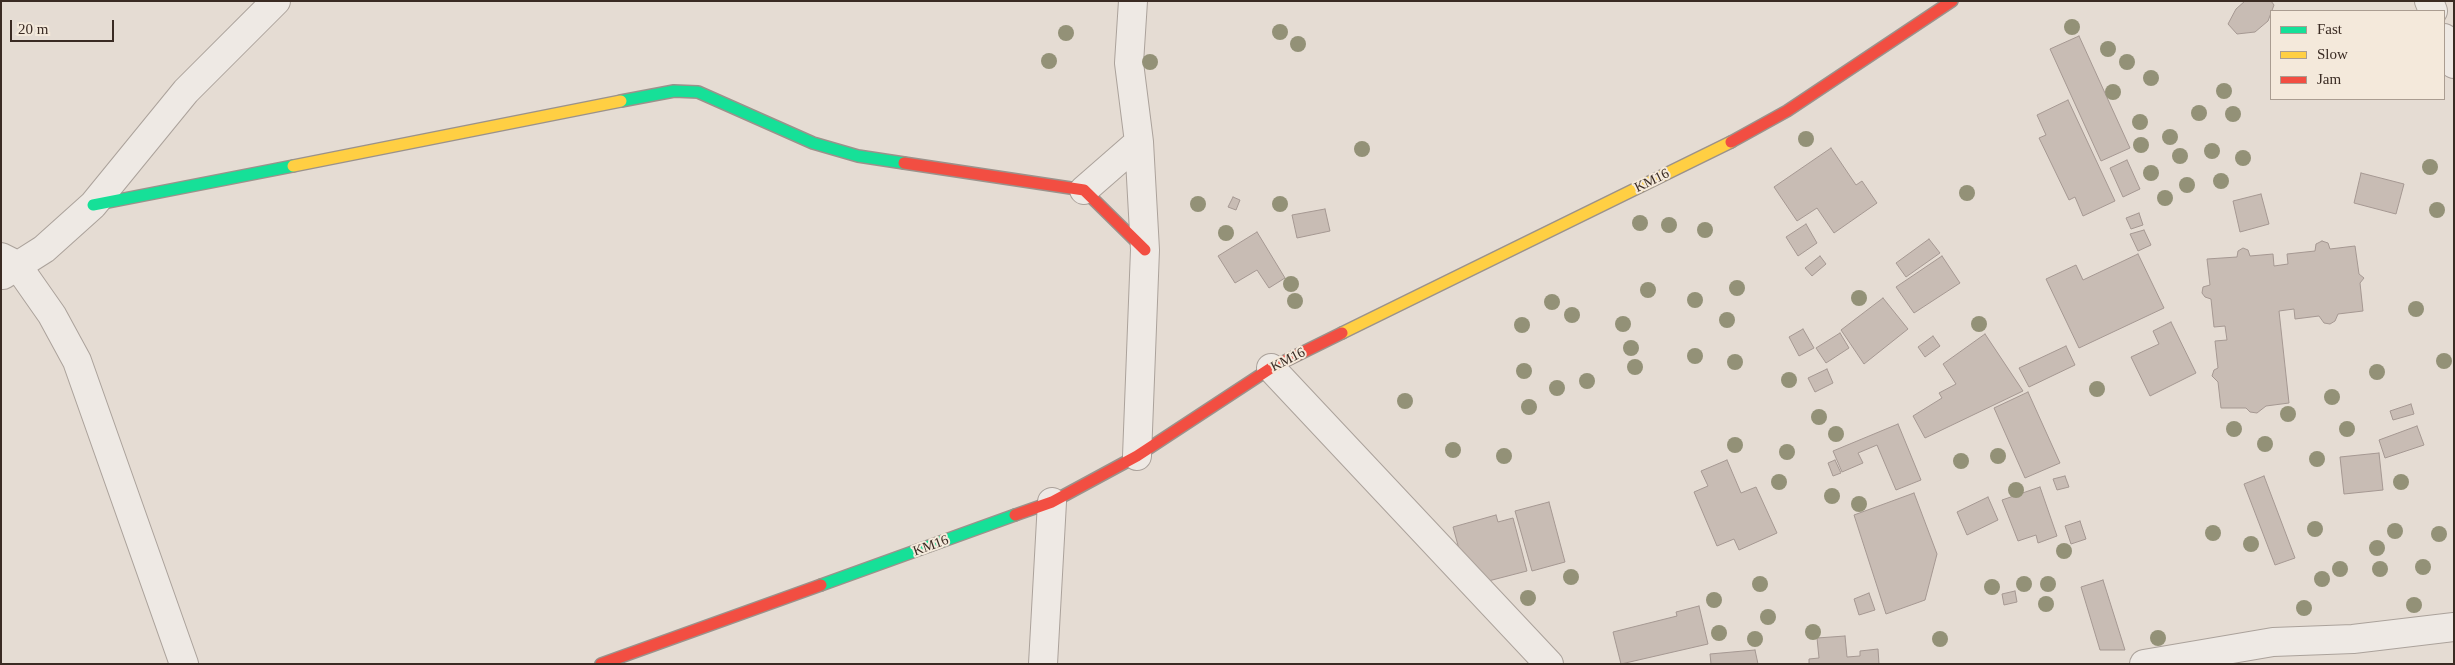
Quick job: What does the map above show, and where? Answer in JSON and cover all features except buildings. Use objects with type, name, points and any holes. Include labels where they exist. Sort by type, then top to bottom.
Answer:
[{"type":"street","points":[[184,664],[76,361],[52,315],[7,266],[44,249],[93,205],[186,91],[276,1]]},
{"type":"street","points":[[1133,1],[1128,63],[1139,142],[1145,250],[1137,456]]},
{"type":"street","name":"KM16","points":[[601,664],[1052,502],[1137,456],[1271,368],[1736,139],[1787,111],[1952,1]]},
{"type":"street","points":[[2445,41],[2454,64]]},
{"type":"street","points":[[93,205],[674,91],[698,92],[813,143],[858,156],[1084,190],[1145,250]]},
{"type":"street","points":[[1084,190],[1139,142]]},
{"type":"street","points":[[1271,368],[1548,664]]},
{"type":"street","points":[[1043,664],[1052,502]]},
{"type":"street","points":[[2144,664],[2273,642],[2353,639],[2454,627]]},
{"type":"traffic: fast","points":[[621,101],[674,91],[698,92],[813,143],[858,156],[904,163]]},
{"type":"traffic: fast","points":[[93,205],[293,166]]},
{"type":"traffic: fast","points":[[821,585],[1015,515]]},
{"type":"traffic: slow","points":[[293,166],[621,101]]},
{"type":"traffic: slow","points":[[1342,333],[1731,142]]},
{"type":"traffic: jam","points":[[1731,142],[1787,111],[1952,1]]},
{"type":"traffic: jam","points":[[904,163],[1084,190],[1145,250]]},
{"type":"traffic: jam","points":[[1015,515],[1052,502],[1137,456],[1271,368],[1342,333]]},
{"type":"traffic: jam","points":[[601,664],[821,585]]}]
